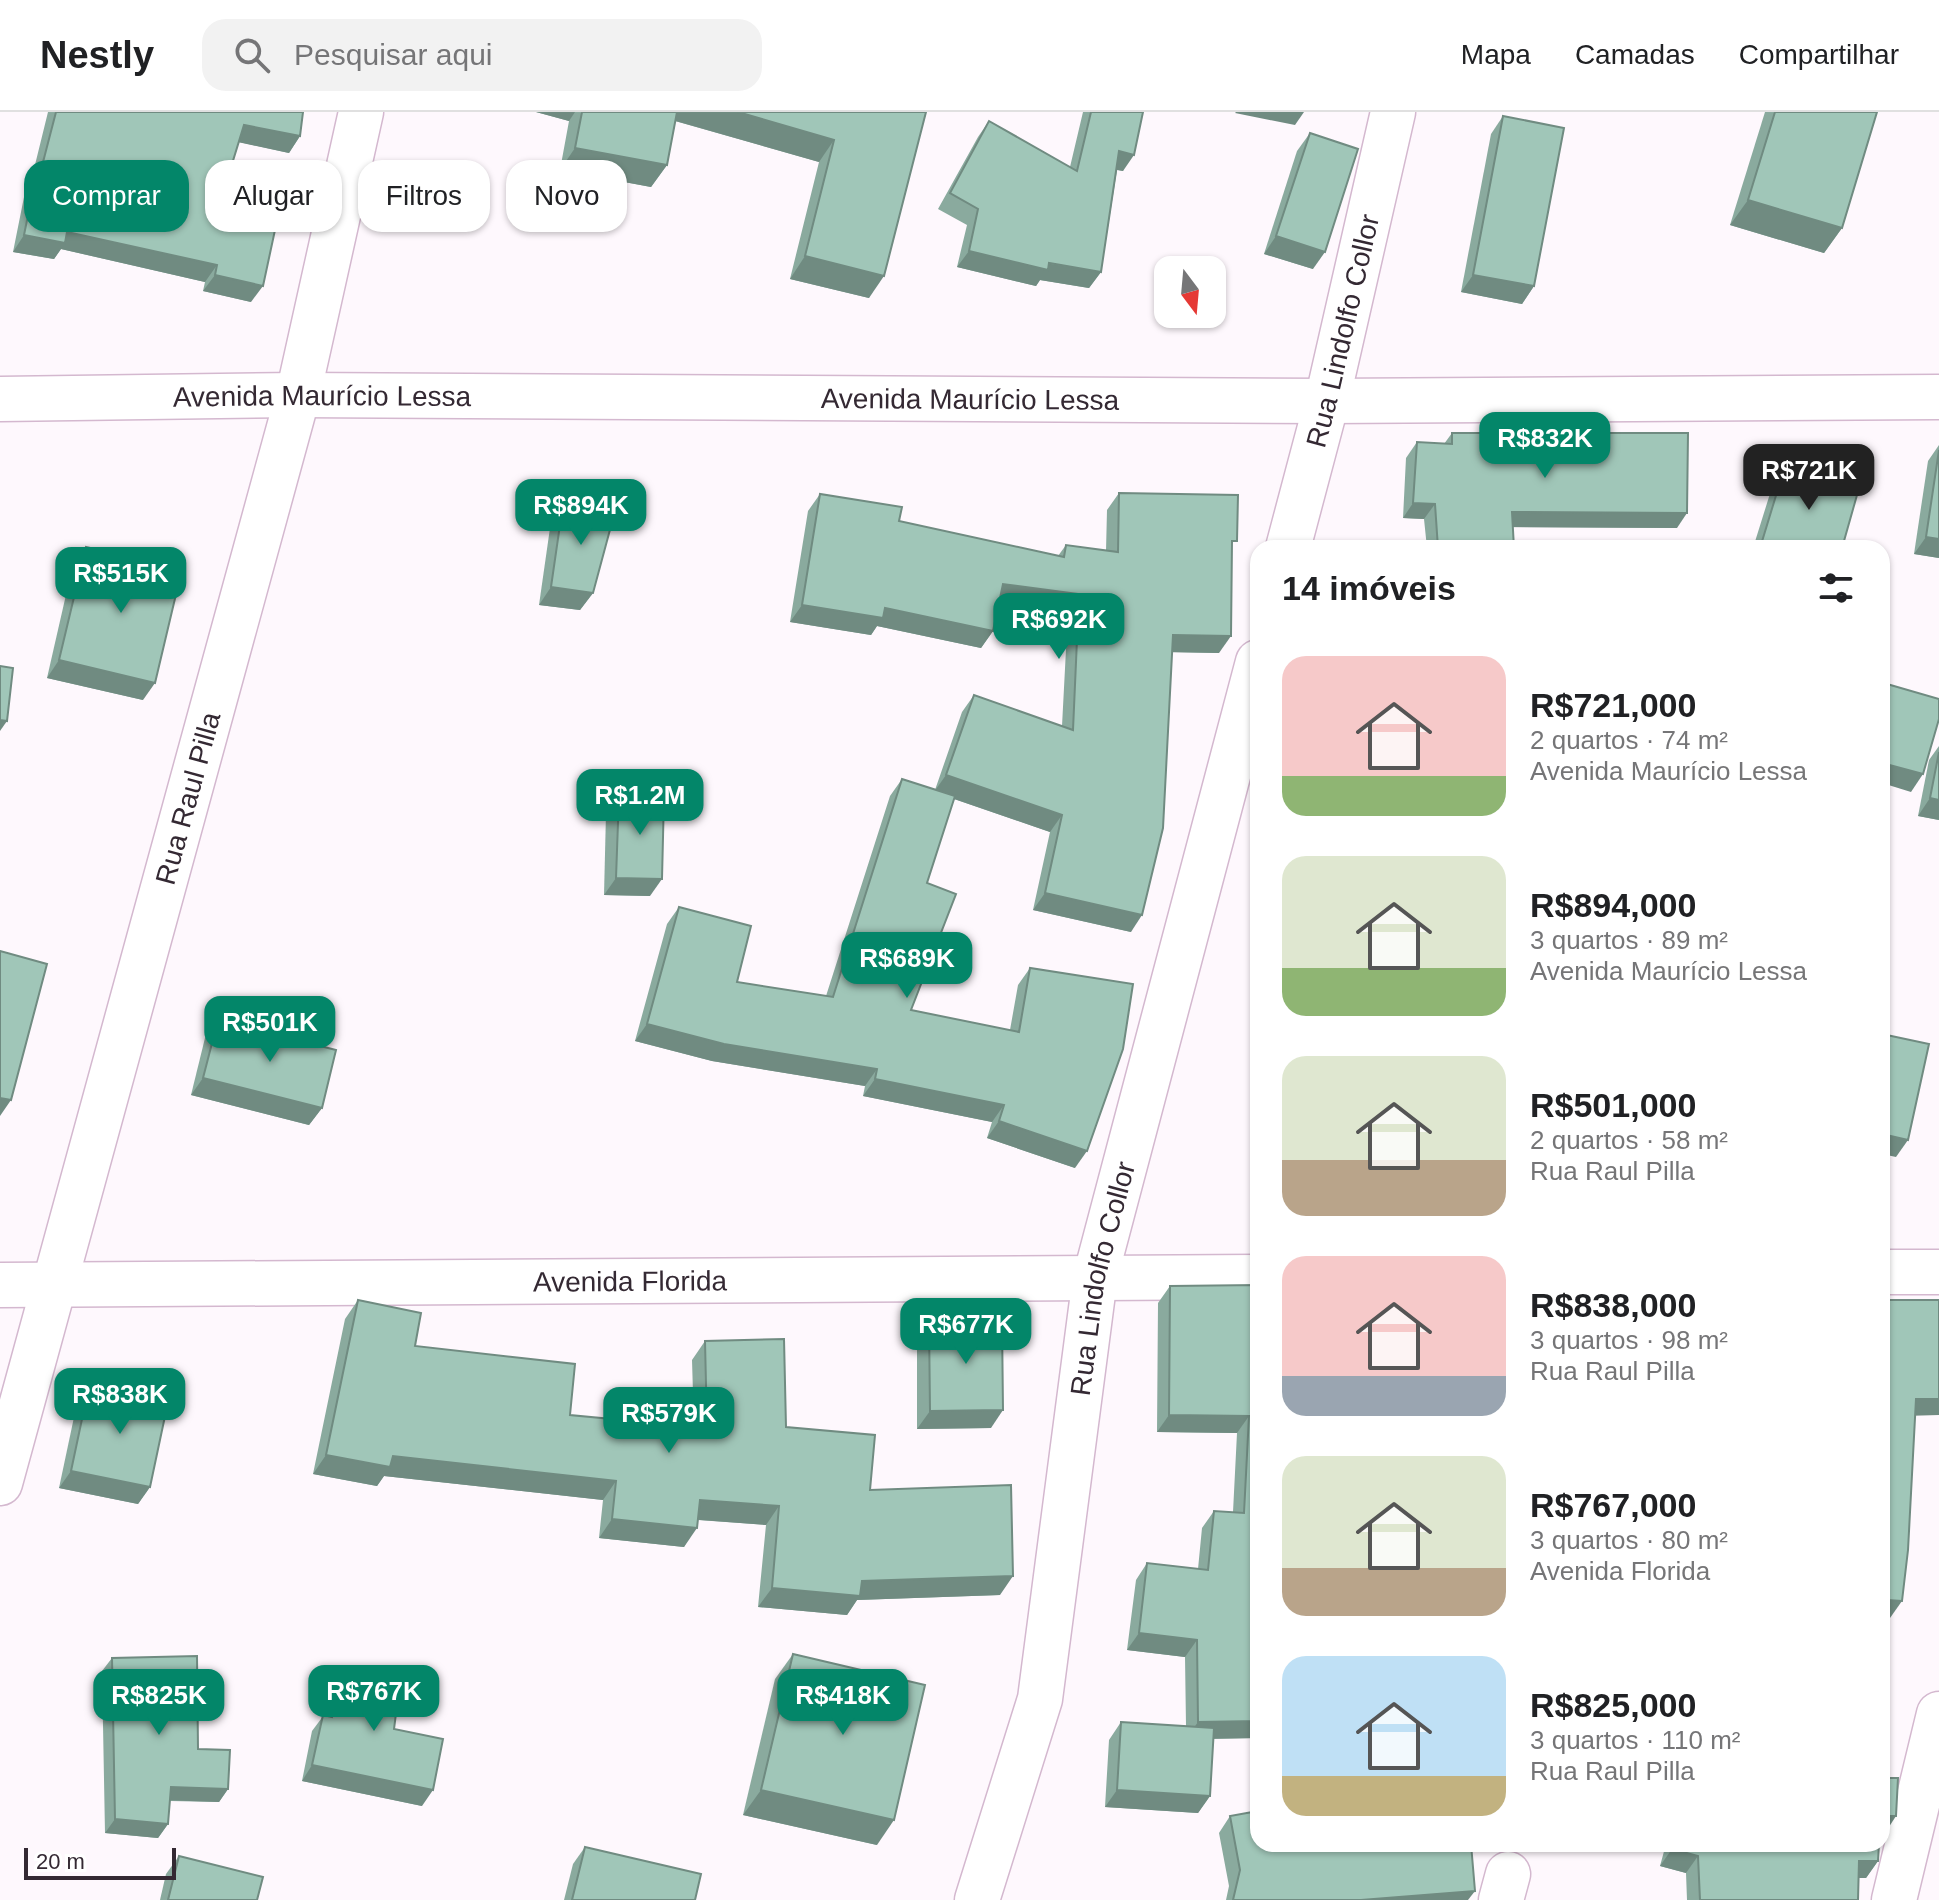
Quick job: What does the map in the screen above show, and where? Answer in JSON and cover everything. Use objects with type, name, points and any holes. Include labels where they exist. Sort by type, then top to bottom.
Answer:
[{"type":"street","name":"Rua Raul Pilla","points":[[0,1483],[298,395],[361,112]]},
{"type":"street","name":"Rua Lindolfo Collor","points":[[1290,540],[1327,401],[1393,112]]},
{"type":"street","name":"Avenida Maurício Lessa","points":[[0,399],[298,395],[1327,401],[1939,397]]},
{"type":"street","name":"Rua Lindolfo Collor","points":[[977,1900],[1040,1699],[1095,1278],[1250,692]]},
{"type":"street","points":[[1890,1272],[1939,1272]]},
{"type":"street","name":"Avenida Florida","points":[[0,1285],[1250,1277]]},
{"type":"street","points":[[1894,1900],[1939,1714]]},
{"type":"building","points":[[56,112],[303,112],[300,136],[244,125],[233,160],[205,160],[205,232],[275,232],[263,286],[215,275],[217,265],[67,232],[189,232],[189,160],[44,160]]},
{"type":"building","points":[[582,112],[677,112],[667,165],[575,148]]},
{"type":"building","points":[[738,112],[926,112],[884,276],[805,256],[834,140]]},
{"type":"building","points":[[1091,112],[1143,112],[1134,155],[1119,151],[1101,272],[1049,263],[1048,270],[969,251],[978,209],[950,193],[989,121],[1077,171]]},
{"type":"building","points":[[1775,112],[1877,112],[1842,228],[1748,200]]},
{"type":"building","points":[[1503,116],[1564,128],[1534,286],[1473,275]]},
{"type":"building","points":[[1310,133],[1358,149],[1325,252],[1276,236]]},
{"type":"building","points":[[25,232],[67,232],[65,243],[24,235]]},
{"type":"building","points":[[1452,433],[1688,433],[1687,513],[1512,512],[1514,540],[1437,540],[1435,504],[1413,503],[1417,442],[1452,444]]},
{"type":"building","points":[[1939,450],[1939,539],[1926,537]]},
{"type":"building","points":[[1785,466],[1859,488],[1844,540],[1762,540]]},
{"type":"building","points":[[1119,493],[1238,495],[1237,541],[1232,541],[1231,636],[1173,635],[1163,828],[1142,915],[1045,893],[1062,815],[946,775],[974,695],[1073,730],[1079,594],[1003,584],[993,631],[885,608],[883,618],[802,605],[820,494],[902,507],[899,521],[1064,557],[1066,545],[1118,552]]},
{"type":"building","points":[[563,504],[615,511],[593,593],[551,587]]},
{"type":"building","points":[[86,547],[182,569],[155,683],[59,660]]},
{"type":"building","points":[[0,666],[13,668],[7,721],[0,720]]},
{"type":"building","points":[[1890,685],[1939,699],[1939,719],[1923,774],[1890,765]]},
{"type":"building","points":[[1939,752],[1939,800],[1930,798]]},
{"type":"building","points":[[902,779],[955,796],[927,883],[956,894],[911,1010],[1019,1032],[1030,968],[1133,984],[1123,1049],[1087,1151],[999,1121],[1004,1105],[875,1079],[877,1069],[724,1044],[647,1024],[679,907],[751,926],[737,982],[833,997]]},
{"type":"building","points":[[619,795],[664,796],[662,879],[616,878]]},
{"type":"building","points":[[0,951],[47,964],[11,1100],[0,1098]]},
{"type":"building","points":[[218,1020],[336,1050],[322,1108],[203,1078]]},
{"type":"building","points":[[1890,1036],[1929,1044],[1908,1140],[1890,1136]]},
{"type":"building","points":[[1250,1285],[1250,1721],[1198,1722],[1197,1640],[1139,1633],[1147,1563],[1208,1570],[1214,1511],[1244,1513],[1249,1416],[1169,1415],[1170,1286]]},
{"type":"building","points":[[358,1300],[421,1313],[415,1346],[575,1364],[570,1415],[707,1428],[705,1341],[784,1339],[786,1427],[875,1435],[870,1490],[1011,1485],[1013,1576],[862,1581],[860,1596],[772,1588],[779,1506],[700,1500],[697,1528],[612,1519],[616,1481],[393,1456],[390,1467],[326,1455]]},
{"type":"building","points":[[1890,1300],[1939,1300],[1939,1399],[1916,1399],[1908,1550],[1902,1601],[1890,1600]]},
{"type":"building","points":[[1002,1321],[1003,1410],[930,1411],[929,1322]]},
{"type":"building","points":[[89,1386],[168,1402],[150,1487],[71,1471]]},
{"type":"building","points":[[793,1654],[925,1685],[894,1820],[761,1790]]},
{"type":"building","points":[[197,1656],[198,1749],[230,1750],[228,1789],[171,1787],[168,1824],[115,1819],[112,1658]]},
{"type":"building","points":[[339,1667],[401,1675],[394,1729],[443,1739],[433,1790],[312,1765],[323,1715],[332,1717]]},
{"type":"building","points":[[1121,1722],[1214,1728],[1210,1796],[1117,1790]]},
{"type":"building","points":[[1890,1778],[1898,1778],[1896,1816],[1890,1816]]},
{"type":"building","points":[[1250,1812],[1250,1852],[1472,1852],[1475,1891],[1361,1900],[1233,1900],[1240,1870],[1230,1816]]},
{"type":"building","points":[[585,1847],[701,1874],[695,1900],[572,1900]]},
{"type":"building","points":[[1683,1852],[1879,1852],[1878,1861],[1859,1861],[1858,1900],[1700,1900],[1698,1856]]},
{"type":"building","points":[[179,1856],[263,1877],[257,1900],[168,1900]]}]
